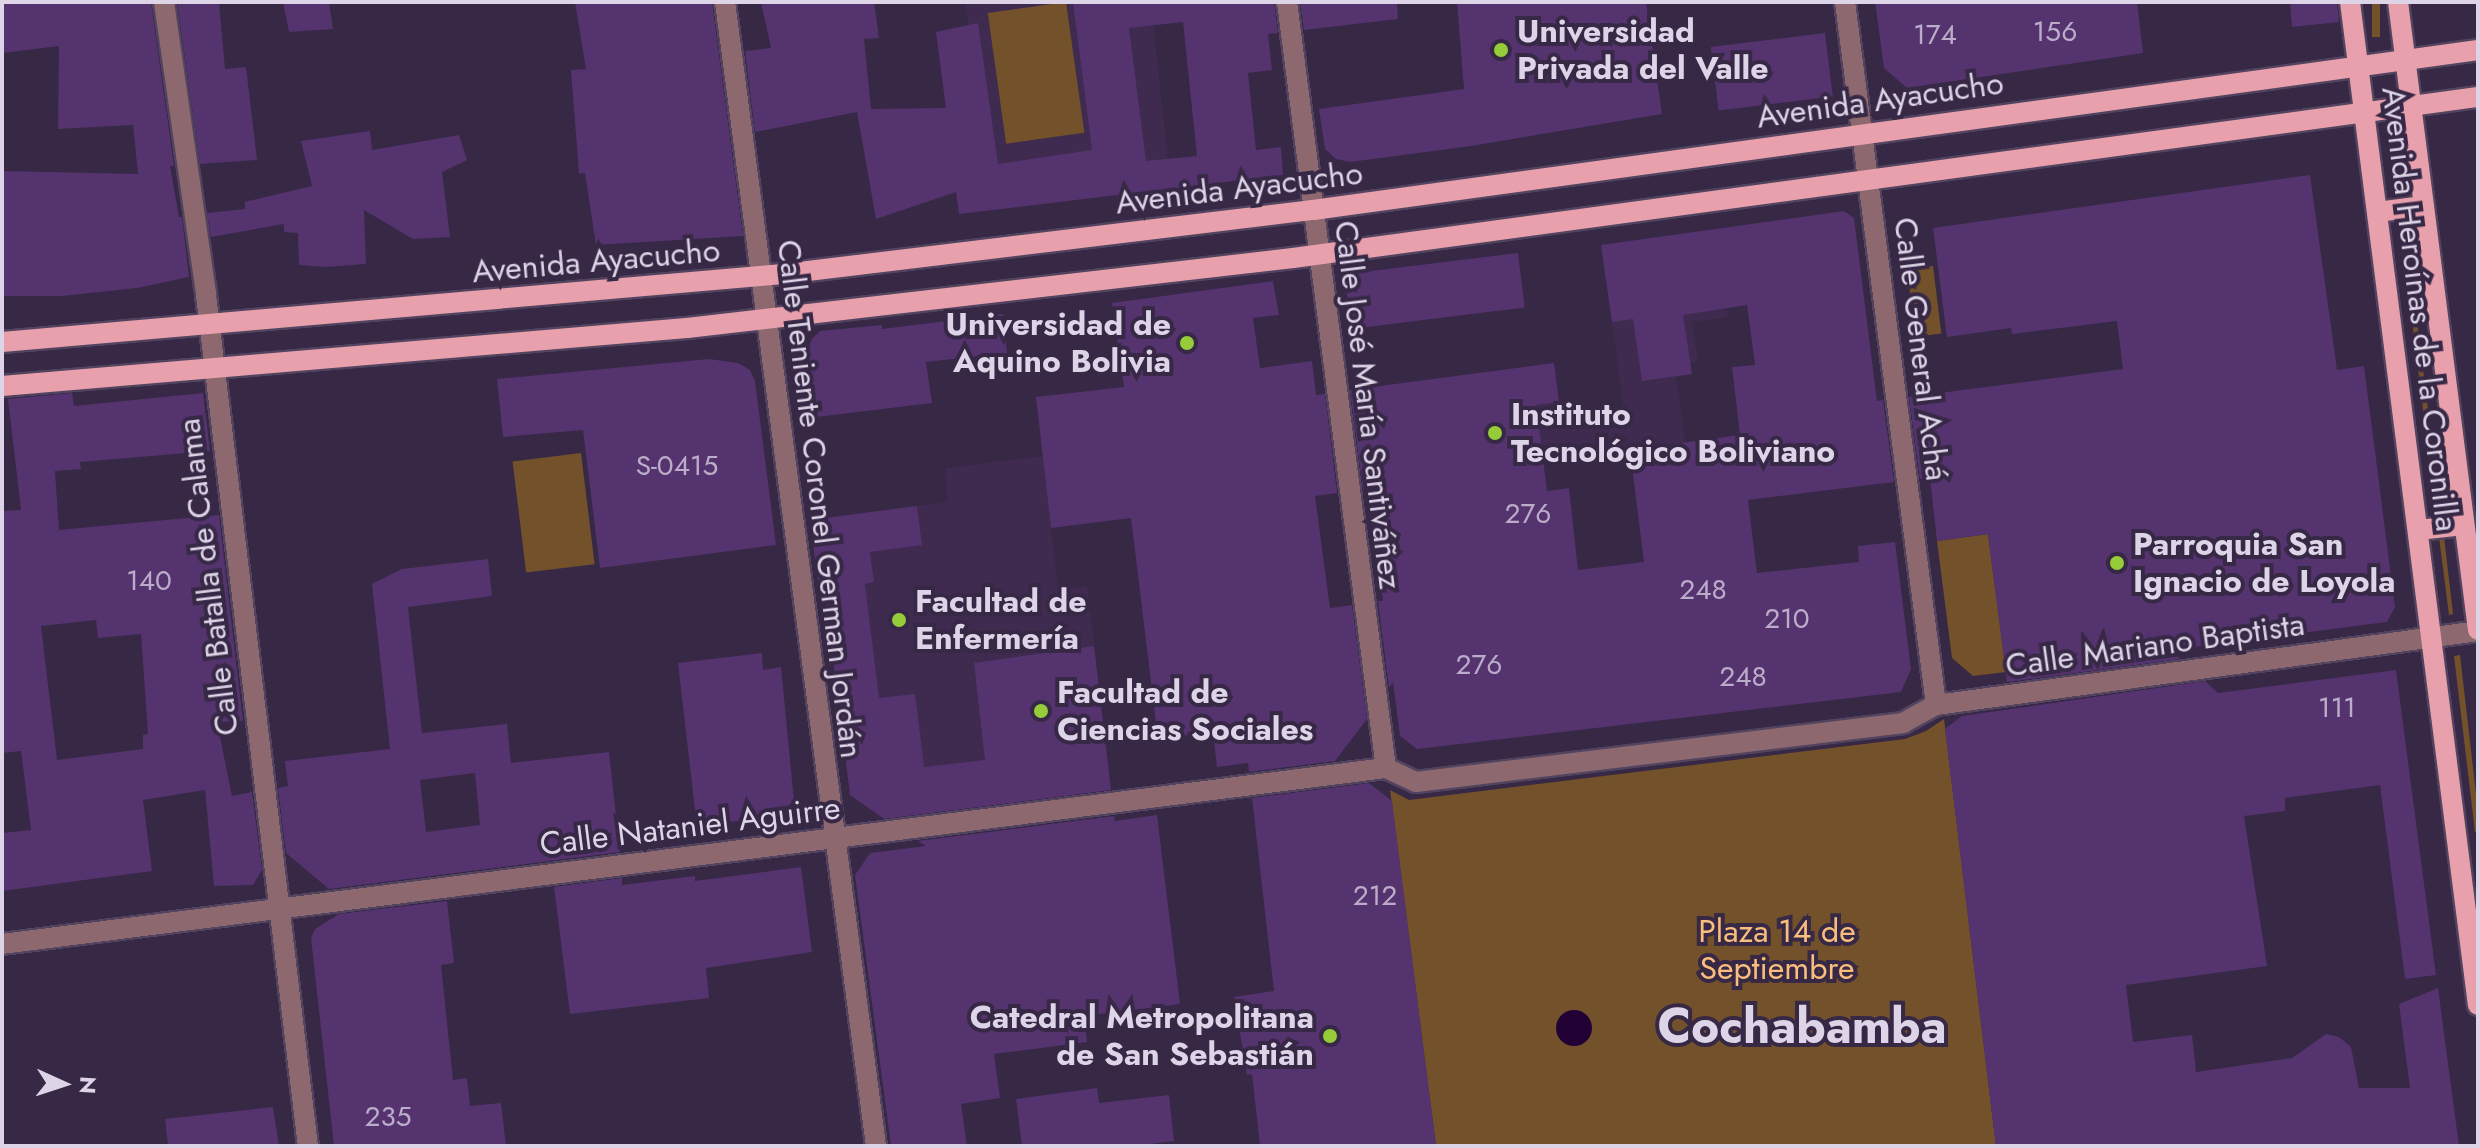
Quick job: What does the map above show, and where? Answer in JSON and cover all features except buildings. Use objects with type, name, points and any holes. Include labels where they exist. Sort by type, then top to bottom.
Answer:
[{"type":"main road","name":"Avenida Heroínas de la Coronilla","points":[[2350,2],[2432,637],[2469,858],[2478,1005]]},
{"type":"main road","name":"Avenida Heroínas de la Coronilla","points":[[2398,2],[2478,630]]},
{"type":"main road","name":"Avenida Ayacucho","points":[[2,342],[760,276],[1313,210],[1862,132],[2478,50]]},
{"type":"main road","points":[[2,386],[765,319],[1319,255],[2478,97]]},
{"type":"main road","points":[[2377,212],[2424,206]]},
{"type":"main road","points":[[2418,530],[2464,525]]},
{"type":"street","name":"Calle Batalla de Calama","points":[[164,2],[208,322],[308,1146]]},
{"type":"street","name":"Calle Teniente Coronel German Jordán","points":[[725,2],[876,1146]]},
{"type":"street","name":"Calle José María Santiváñez","points":[[1287,2],[1386,768]]},
{"type":"street","name":"Calle General Achá","points":[[1845,2],[1936,705]]},
{"type":"street","name":"Calle Mariano Baptista","points":[[1936,705],[2478,630]]},
{"type":"street","points":[[1386,768],[1398,777],[1416,782],[1903,723],[1936,705]]},
{"type":"street","name":"Calle Nataniel Aguirre","points":[[2,944],[1386,768]]},
{"type":"shaded area","points":[[965,2],[1151,2],[1171,188],[959,214],[936,32],[968,25]]},
{"type":"shaded area","points":[[1716,229],[1728,317],[1692,322],[1698,362],[1690,364],[1691,374],[1676,377],[1685,442],[1478,473],[1357,389],[1554,363],[1560,416],[1624,410],[1601,245]]},
{"type":"shaded area","points":[[1043,456],[1058,589],[1087,586],[1111,786],[876,813],[850,795],[825,595],[874,582],[870,552],[921,545],[917,506],[948,502],[945,468]]},
{"type":"shaded area","points":[[1574,1010],[1586,1016],[1592,1028],[1586,1040],[1574,1046],[1562,1040],[1556,1028],[1562,1016]]},
{"type":"green space","points":[[1066,2],[1084,133],[1006,144],[988,13]]},
{"type":"green space","points":[[2372,2],[2380,2],[2380,37],[2372,37]]},
{"type":"green space","points":[[2394,145],[2402,199],[2397,200],[2390,146]]},
{"type":"green space","points":[[2405,222],[2441,517],[2436,517],[2400,223]]},
{"type":"green space","points":[[1933,266],[1941,333],[1915,337],[1907,269]]},
{"type":"green space","points":[[581,453],[595,564],[526,573],[513,461]]},
{"type":"green space","points":[[1988,534],[2006,672],[1973,676],[1952,658],[1937,541]]},
{"type":"green space","points":[[2439,537],[2444,537],[2453,614],[2449,615]]},
{"type":"green space","points":[[2460,655],[2478,832],[2475,832],[2454,656]]},
{"type":"green space","name":"Plaza 14 de Septiembre","points":[[1944,719],[1996,1146],[1436,1146],[1390,790],[1409,800],[1905,739],[1926,731]]},
{"type":"place","name":"Universidad Privada del Valle","points":[[1501,50]]},
{"type":"place","name":"Universidad de Aquino Bolivia","points":[[1187,343]]},
{"type":"place","name":"Instituto Tecnológico Boliviano","points":[[1495,433]]},
{"type":"place","name":"Parroquia San Ignacio de Loyola","points":[[2117,563]]},
{"type":"place","name":"Facultad de Enfermería","points":[[899,620]]},
{"type":"place","name":"Facultad de Ciencias Sociales","points":[[1041,711]]},
{"type":"place","name":"Catedral Metropolitana de San Sebastián","points":[[1330,1036]]},
{"type":"district","name":"Cochabamba","points":[[1802,1027]]}]
